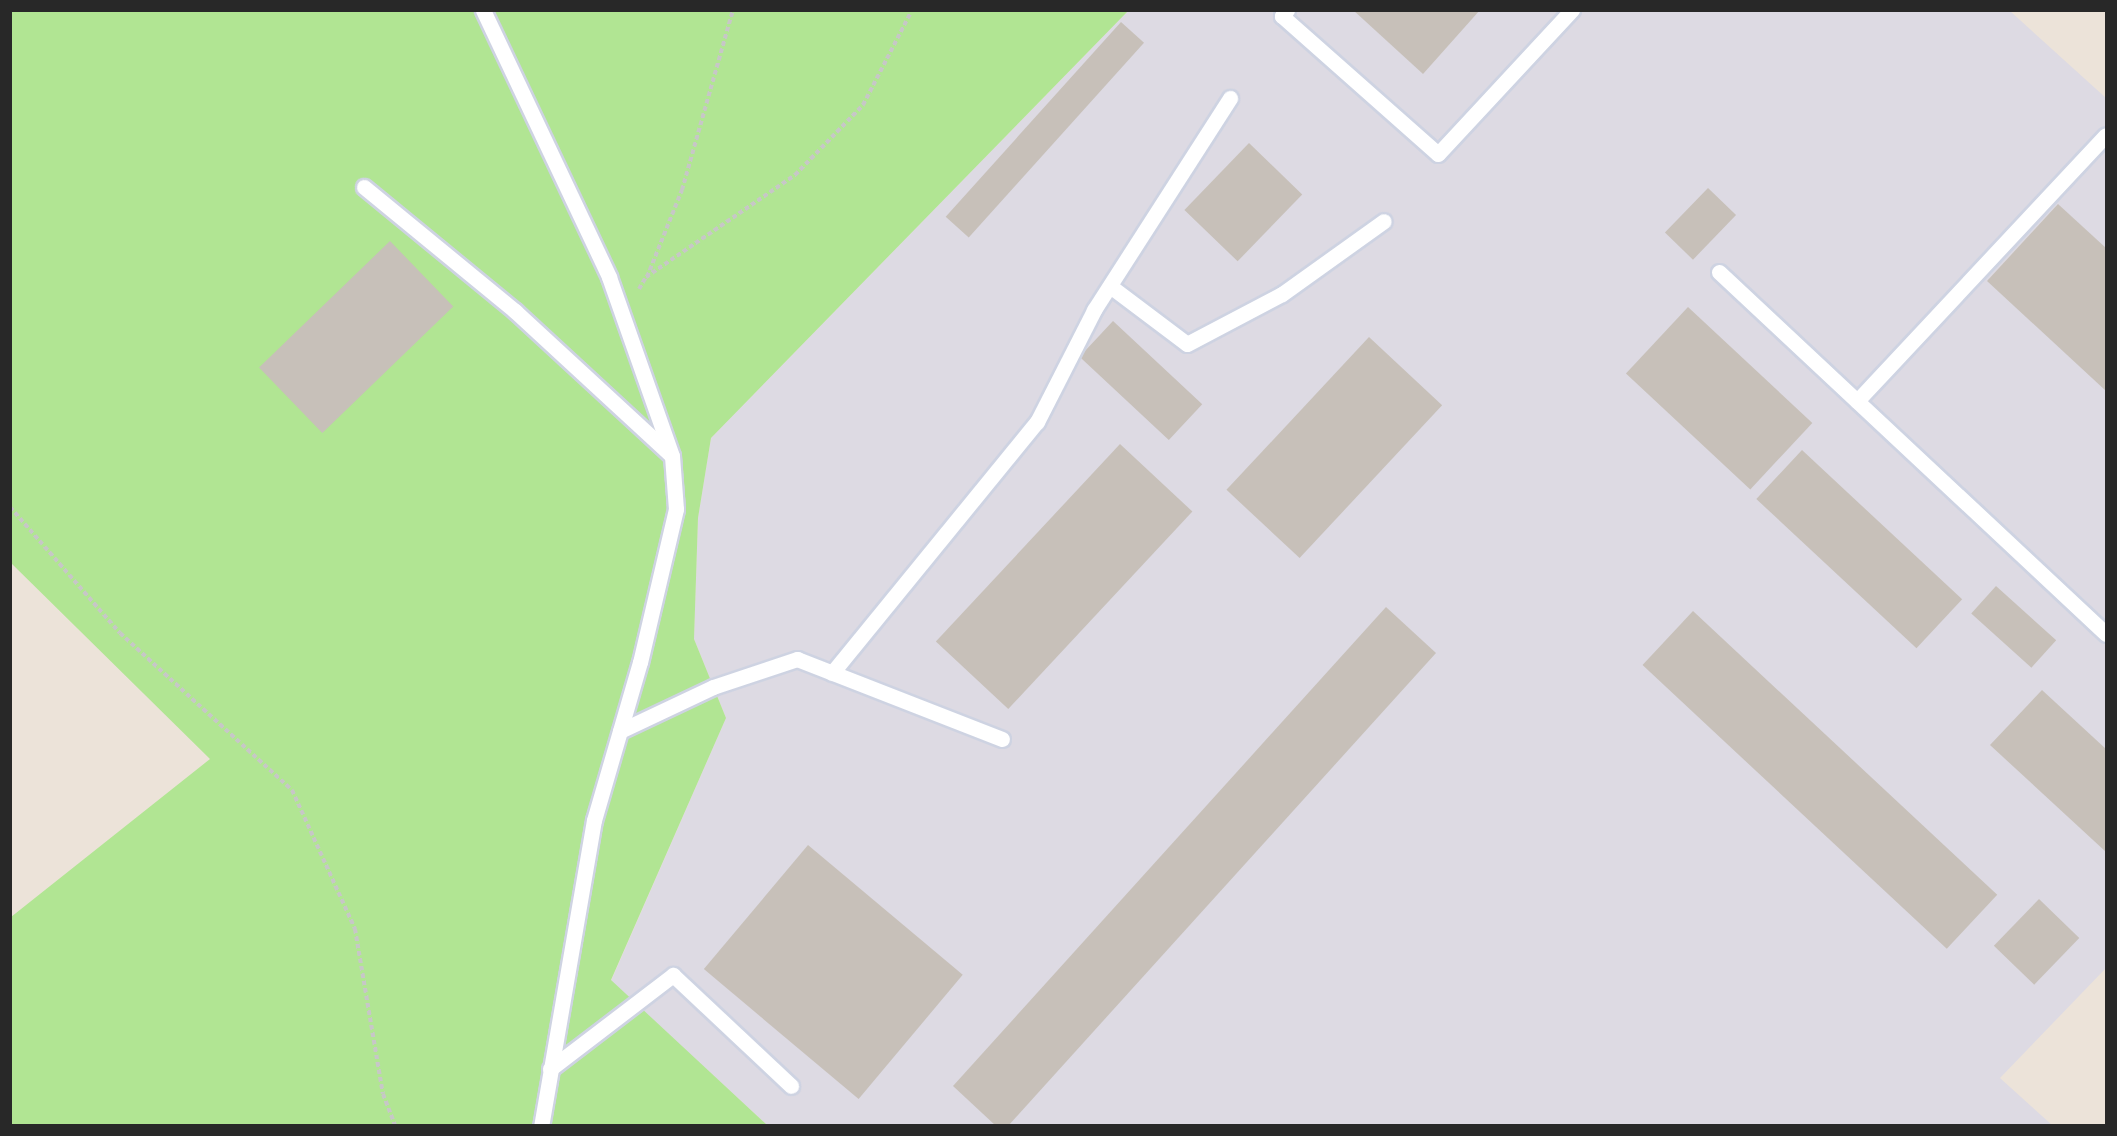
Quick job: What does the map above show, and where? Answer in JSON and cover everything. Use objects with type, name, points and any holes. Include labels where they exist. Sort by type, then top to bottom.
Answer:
[{"type":"lane","points":[[483,10],[544,133],[621,314],[672,456],[676,509],[620,731],[594,820],[541,1125]]},
{"type":"lane","points":[[1287,10],[1282,16],[1438,154],[1572,10]]},
{"type":"lane","points":[[832,673],[1037,422],[1110,286],[1230,98]]},
{"type":"lane","points":[[1857,401],[2106,135]]},
{"type":"lane","points":[[364,187],[515,311],[672,456]]},
{"type":"lane","points":[[1110,286],[1187,344],[1282,294],[1384,221]]},
{"type":"lane","points":[[1719,272],[2106,634]]},
{"type":"lane","points":[[620,731],[713,687],[797,659],[1002,739]]},
{"type":"lane","points":[[550,1069],[673,975],[791,1086]]},
{"type":"path","points":[[621,314],[646,277],[682,190],[733,10]]},
{"type":"path","points":[[646,277],[795,175],[862,105],[912,10]]},
{"type":"path","points":[[10,507],[120,633],[292,790],[355,929],[383,1094],[395,1125]]},
{"type":"shaded area","points":[[1128,11],[2010,11],[2106,98],[2106,968],[2000,1078],[2052,1125],[767,1125],[611,981],[726,718],[694,639],[698,518],[711,438]]},
{"type":"green space","points":[[10,11],[1128,11],[711,438],[698,518],[694,639],[726,718],[611,980],[767,1125],[11,1125],[11,917],[210,759],[11,563]]},
{"type":"building","points":[[1353,10],[1480,10],[1423,74]]},
{"type":"building","points":[[1121,22],[1144,43],[969,237],[946,217]]},
{"type":"building","points":[[1249,143],[1302,194],[1238,261],[1184,210]]},
{"type":"building","points":[[1708,188],[1736,215],[1693,260],[1665,233]]},
{"type":"building","points":[[2058,204],[2106,248],[2106,391],[1987,281]]},
{"type":"building","points":[[390,241],[453,306],[322,433],[259,367]]},
{"type":"building","points":[[1688,307],[1812,423],[1750,489],[1626,374]]},
{"type":"building","points":[[1113,321],[1202,404],[1169,440],[1080,357]]},
{"type":"building","points":[[1369,337],[1442,405],[1300,558],[1226,490]]},
{"type":"building","points":[[1120,444],[1192,512],[1008,709],[936,641]]},
{"type":"building","points":[[1802,450],[1962,599],[1916,648],[1756,499]]},
{"type":"building","points":[[1996,586],[2056,640],[2031,668],[1971,613]]},
{"type":"building","points":[[1386,607],[1436,653],[1008,1126],[996,1126],[953,1086]]},
{"type":"building","points":[[1693,611],[1997,895],[1947,949],[1643,665]]},
{"type":"building","points":[[2042,690],[2106,749],[2106,852],[1990,745]]},
{"type":"building","points":[[808,845],[963,975],[859,1099],[704,969]]},
{"type":"building","points":[[2039,899],[2079,938],[2034,985],[1994,946]]}]
